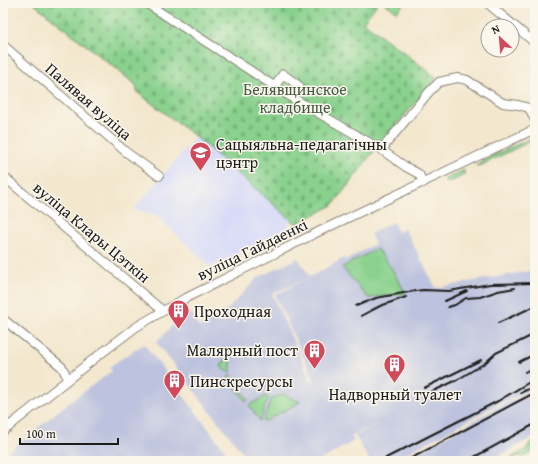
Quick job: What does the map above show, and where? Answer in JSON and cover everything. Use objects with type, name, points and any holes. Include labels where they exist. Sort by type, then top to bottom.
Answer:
[{"type":"street","points":[[146,3],[274,86],[377,147]]},
{"type":"street","points":[[487,3],[535,42]]},
{"type":"street","name":"Палявая вуліца","points":[[3,44],[126,152],[159,176]]},
{"type":"street","points":[[274,86],[283,74],[299,86],[292,97]]},
{"type":"street","points":[[423,183],[419,174],[383,151],[386,144],[439,82],[458,78],[467,80],[503,103],[529,108],[535,120]]},
{"type":"street","name":"вуліца Гайдаенкі","points":[[6,429],[136,327],[197,291],[535,129]]},
{"type":"street","name":"вуліца Клары Цэткін","points":[[3,176],[163,311]]},
{"type":"street","points":[[3,319],[62,367],[68,379]]},
{"type":"street","points":[[3,420],[6,429]]},
{"type":"shaded area","name":"Сацыяльна-педагагічны цэнтр","points":[[196,137],[291,220],[288,223],[289,227],[211,267],[156,215],[134,209]]},
{"type":"shaded area","points":[[393,222],[398,232],[405,229],[436,288],[535,270],[535,389],[496,405],[391,461],[370,461],[355,436],[378,423],[351,436],[354,441],[319,461],[249,461],[156,342],[181,317],[191,312],[199,327],[229,308],[257,278],[298,258],[310,277],[344,258],[346,260],[375,244],[370,234]],"holes":[[[309,277],[275,295],[314,380],[312,382],[272,294]]]},
{"type":"shaded area","points":[[144,344],[233,461],[3,461],[3,456],[71,401],[112,371],[109,367]]},
{"type":"shaded area","points":[[535,392],[535,436],[490,461],[399,461],[502,405]]},
{"type":"green space","name":"Белявщинское кладбище","points":[[33,3],[378,3],[363,22],[435,76],[435,80],[377,147],[333,205],[296,224],[196,137],[137,92],[136,85]]},
{"type":"green space","points":[[384,3],[404,3],[397,12]]},
{"type":"green space","points":[[535,136],[535,139],[482,165],[476,166],[481,161]]},
{"type":"green space","points":[[464,170],[464,175],[448,183],[446,182],[445,179]]},
{"type":"green space","points":[[377,249],[392,269],[405,294],[368,298],[342,267]]},
{"type":"green space","points":[[231,359],[231,373],[224,370],[221,366],[225,360]]},
{"type":"green space","points":[[231,375],[248,400],[246,402],[228,377]]},
{"type":"green space","points":[[283,394],[300,402],[266,421],[263,421],[271,399]]},
{"type":"green space","points":[[266,396],[268,398],[260,421],[249,405]]},
{"type":"green space","points":[[535,440],[535,451],[524,457],[518,456],[511,460],[509,459],[527,449],[529,444]]},
{"type":"railway","points":[[356,306],[376,298],[423,290],[449,291],[490,284],[535,283]]},
{"type":"railway","points":[[448,307],[455,305],[466,298],[480,297],[498,291],[515,288]]},
{"type":"railway","points":[[445,301],[467,291]]},
{"type":"railway","points":[[361,316],[380,306],[406,297]]},
{"type":"railway","points":[[498,323],[535,306]]},
{"type":"railway","points":[[427,394],[457,380],[485,363],[496,353],[535,334]]},
{"type":"railway","points":[[519,362],[535,354]]},
{"type":"railway","points":[[424,388],[481,360]]},
{"type":"railway","points":[[525,372],[535,366]]},
{"type":"railway","points":[[380,461],[498,401],[528,383],[535,377]]},
{"type":"railway","points":[[520,393],[535,386]]},
{"type":"railway","points":[[406,461],[534,393]]},
{"type":"railway","points":[[467,461],[535,424]]},
{"type":"place","name":"Сацыяльна-педагагічны цэнтр","points":[[201,172]]},
{"type":"place","name":"Проходная","points":[[179,330]]},
{"type":"place","name":"Малярный пост","points":[[314,370]]},
{"type":"place","name":"Надворный туалет","points":[[395,384]]},
{"type":"place","name":"Пинскресурсы","points":[[174,400]]}]
